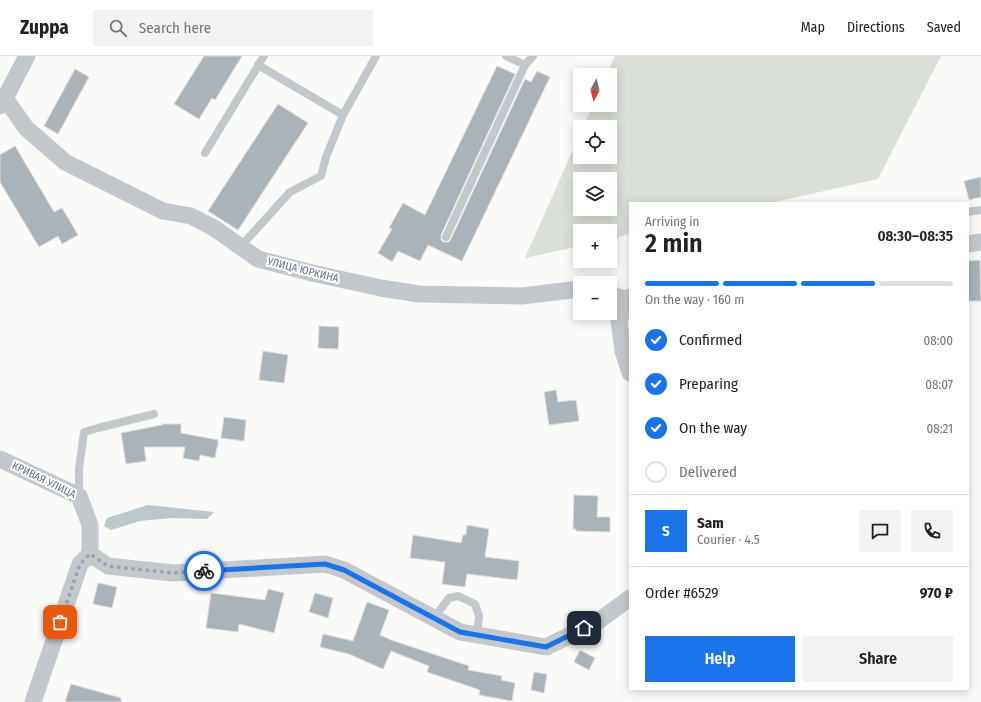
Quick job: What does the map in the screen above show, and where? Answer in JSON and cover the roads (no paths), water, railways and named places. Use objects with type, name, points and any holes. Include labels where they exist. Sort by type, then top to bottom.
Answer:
[{"type":"street","points":[[3,102],[27,56]]},
{"type":"street","name":"УЛИЦА ЮРКИНА","points":[[3,102],[26,128],[65,162],[163,211],[191,216],[214,228],[258,259],[312,273],[381,288],[419,294],[522,296],[573,290]]},
{"type":"street","points":[[969,244],[981,242]]},
{"type":"street","points":[[617,296],[628,298],[619,321],[623,352],[629,371]]},
{"type":"street","name":"КРИВАЯ УЛИЦА","points":[[0,459],[79,496],[90,525],[90,554]]},
{"type":"street","points":[[33,702],[80,564],[90,554],[108,566],[173,573],[325,564],[344,570],[460,632],[546,647],[597,622],[629,599]]},
{"type":"lane","points":[[205,153],[264,56]]},
{"type":"lane","points":[[241,246],[290,192],[321,176],[326,156],[343,115],[376,56]]},
{"type":"lane","points":[[506,56],[525,65]]},
{"type":"lane","points":[[446,236],[525,65],[533,56]]},
{"type":"lane","points":[[258,65],[343,115]]},
{"type":"lane","points":[[969,212],[981,210]]},
{"type":"lane","points":[[79,496],[79,469],[84,432],[154,414]]},
{"type":"lane","points":[[434,618],[449,598],[458,596],[475,604],[479,616],[477,635]]}]
